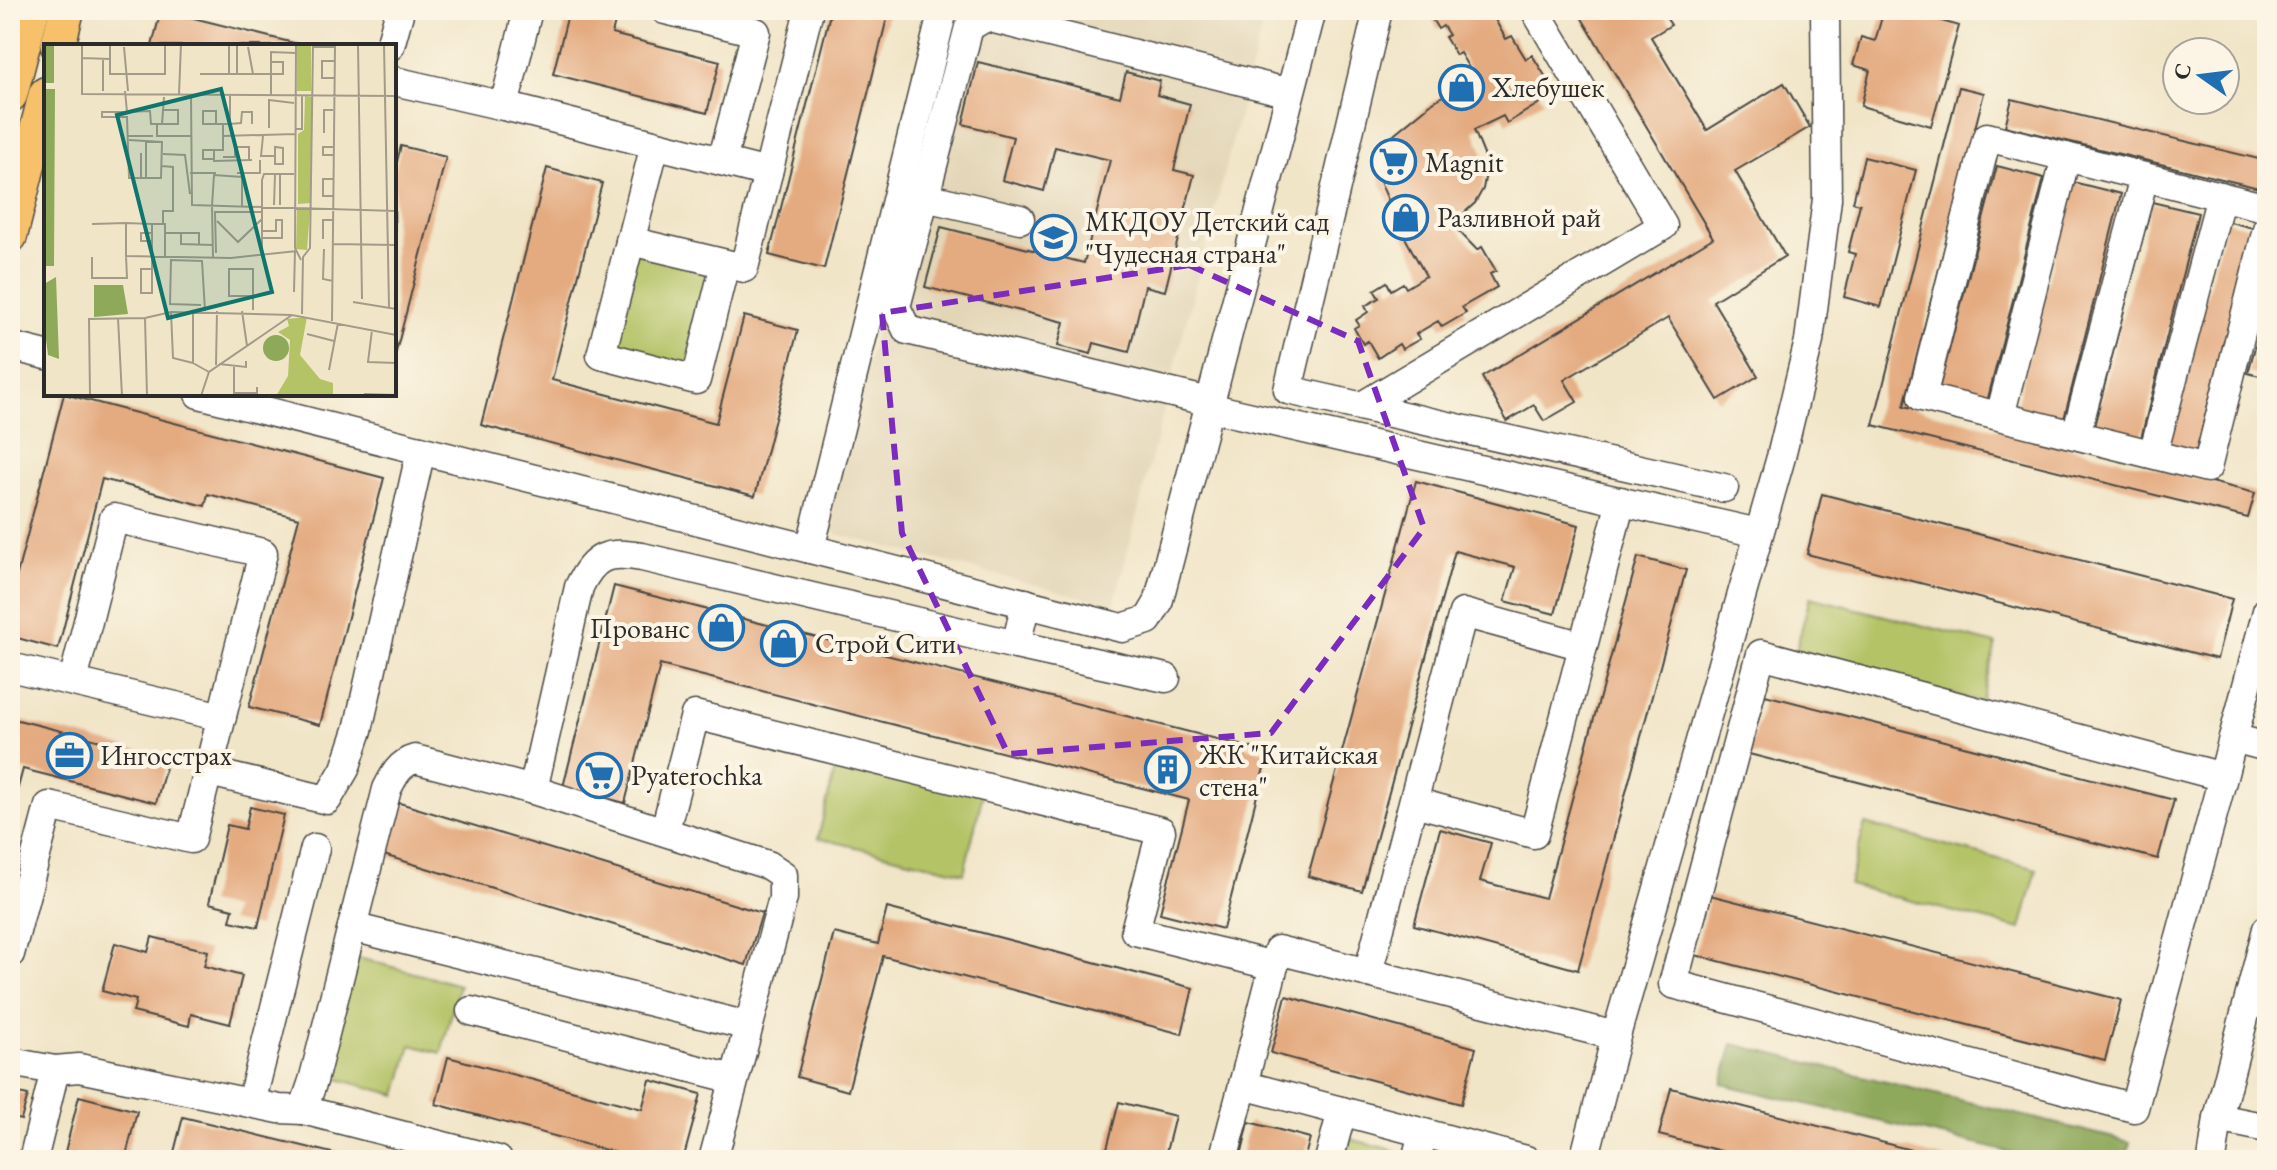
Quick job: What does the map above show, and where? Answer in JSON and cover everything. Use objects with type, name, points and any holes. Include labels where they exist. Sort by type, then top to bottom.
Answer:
[{"type":"main road","points":[[10,95],[32,10]]},
{"type":"main road","points":[[58,44],[67,10]]},
{"type":"main road","points":[[10,236],[44,102]]},
{"type":"street","points":[[391,44],[400,10]]},
{"type":"street","points":[[504,106],[528,10]]},
{"type":"street","points":[[665,10],[756,32],[722,161]]},
{"type":"street","points":[[630,241],[744,268],[809,10]]},
{"type":"street","points":[[810,549],[943,10]]},
{"type":"street","points":[[207,396],[1122,628],[1148,620],[1158,603],[1312,10]]},
{"type":"street","points":[[1378,10],[1288,390],[1724,488]]},
{"type":"street","points":[[1362,406],[1663,226],[1535,10]]},
{"type":"street","points":[[1584,1160],[1616,1036],[1781,457],[1809,341],[1827,199],[1825,10]]},
{"type":"street","points":[[1290,93],[986,17],[969,27],[896,307],[907,330],[1209,405],[1758,533]]},
{"type":"street","points":[[396,81],[768,173]]},
{"type":"street","points":[[2267,208],[1987,137],[1922,397],[2207,468],[2267,229]]},
{"type":"street","points":[[655,145],[601,355],[696,380],[725,264]]},
{"type":"street","points":[[2000,416],[2066,157]]},
{"type":"street","points":[[2076,435],[2144,177]]},
{"type":"street","points":[[2153,454],[2221,196]]},
{"type":"street","points":[[925,197],[1020,219]]},
{"type":"street","points":[[10,346],[44,354]]},
{"type":"street","points":[[209,772],[327,800],[345,769],[358,730],[421,450]]},
{"type":"street","points":[[1414,802],[1534,834],[1621,501]]},
{"type":"street","points":[[10,954],[49,806],[191,839],[263,553],[114,518],[73,681]]},
{"type":"street","points":[[533,790],[579,587],[586,571],[596,561],[611,554],[642,557],[1166,678]]},
{"type":"street","points":[[1016,645],[1026,603]]},
{"type":"street","points":[[2223,777],[1761,654],[1673,984],[2134,1108],[2223,777],[2267,611]]},
{"type":"street","points":[[1368,973],[1463,613],[1583,646]]},
{"type":"street","points":[[10,667],[222,717]]},
{"type":"street","points":[[665,830],[695,715],[1161,831],[1135,931],[1274,966]]},
{"type":"street","points":[[2233,738],[2267,747]]},
{"type":"street","points":[[303,1110],[387,789],[406,762],[415,759],[533,790],[665,830],[768,865],[783,875],[783,898],[713,1160]]},
{"type":"street","points":[[251,1103],[315,848]]},
{"type":"street","points":[[352,927],[748,1026]]},
{"type":"street","points":[[2212,1160],[2218,1118],[2267,929]]},
{"type":"street","points":[[1223,1160],[1278,950],[1616,1036]]},
{"type":"street","points":[[471,1011],[734,1079]]},
{"type":"street","points":[[10,1062],[55,1070],[79,1068],[113,1073],[279,1109],[303,1110],[498,1160]]},
{"type":"street","points":[[33,1160],[55,1070]]},
{"type":"street","points":[[1243,1085],[1342,1111],[1419,1146],[1526,1160]]},
{"type":"street","points":[[1329,1160],[1342,1111]]},
{"type":"street","points":[[2218,1118],[2267,1128]]},
{"type":"highlighted area","points":[[1189,265],[1358,341],[1424,528],[1271,733],[1008,754],[902,533],[882,313]]},
{"type":"shaded area","name":"МКДОУ Детский сад \"Чудесная страна\"","points":[[958,10],[1266,10],[1114,605],[825,531]]},
{"type":"green space","points":[[636,248],[717,267],[692,374],[610,351]]},
{"type":"green space","points":[[1810,597],[1996,644],[1981,702],[1795,654]]},
{"type":"green space","points":[[838,758],[983,793],[964,873],[818,838]]},
{"type":"green space","points":[[1865,824],[2037,869],[2021,929],[1849,885]]},
{"type":"green space","points":[[355,957],[459,985],[441,1053],[411,1045],[397,1095],[323,1075]]},
{"type":"green space","points":[[1733,1044],[2130,1142],[2125,1160],[2043,1160],[1722,1084]]},
{"type":"green space","points":[[1350,1139],[1400,1152],[1398,1160],[1345,1160]]},
{"type":"building","points":[[161,10],[298,44],[152,44]]},
{"type":"building","points":[[569,10],[618,10],[612,34],[720,61],[707,113],[553,74]]},
{"type":"building","points":[[831,10],[889,10],[824,269],[769,255]]},
{"type":"building","points":[[1435,10],[1496,10],[1498,13],[1493,16],[1506,39],[1512,36],[1526,59],[1532,55],[1547,79],[1534,87],[1543,101],[1507,123],[1503,116],[1474,130],[1485,157],[1483,189],[1475,203],[1449,221],[1477,250],[1482,247],[1496,271],[1490,274],[1497,287],[1462,307],[1466,313],[1442,327],[1438,321],[1416,334],[1420,339],[1402,349],[1399,344],[1378,358],[1368,341],[1363,344],[1354,328],[1359,325],[1356,320],[1368,312],[1365,306],[1379,298],[1374,290],[1387,282],[1391,290],[1403,283],[1406,288],[1426,276],[1381,184],[1382,151],[1395,133],[1433,102],[1465,83],[1463,79],[1472,73],[1460,53],[1456,55],[1445,37],[1449,35],[1443,26],[1438,29],[1432,19],[1438,15]]},
{"type":"building","points":[[1577,10],[1661,10],[1671,25],[1651,37],[1707,130],[1784,83],[1810,127],[1735,171],[1785,256],[1713,301],[1758,376],[1718,400],[1668,318],[1564,380],[1577,402],[1544,421],[1534,405],[1507,421],[1482,377],[1713,238]]},
{"type":"building","points":[[1884,10],[1903,10],[1959,26],[1931,126],[1861,106],[1870,70],[1853,65],[1861,37],[1875,41]]},
{"type":"building","points":[[978,62],[1120,97],[1126,72],[1160,81],[1157,95],[1190,104],[1174,170],[1194,175],[1165,291],[1145,286],[1129,352],[1094,343],[1091,354],[1058,346],[1064,322],[925,287],[941,227],[1084,263],[1110,160],[1055,147],[1044,191],[1002,180],[1013,137],[963,124]]},
{"type":"building","points":[[1959,87],[1984,93],[1904,406],[2255,493],[2248,518],[1873,425]]},
{"type":"building","points":[[2012,99],[2267,161],[2267,190],[2005,126]]},
{"type":"building","points":[[401,146],[446,157],[396,352],[396,165]]},
{"type":"building","points":[[1864,157],[1916,170],[1881,307],[1844,297],[1855,254],[1848,252],[1860,204],[1853,202]]},
{"type":"building","points":[[1997,166],[2044,178],[1985,410],[1937,397]]},
{"type":"building","points":[[547,168],[602,183],[552,380],[716,423],[744,316],[798,330],[755,496],[481,425]]},
{"type":"building","points":[[2073,182],[2121,194],[2062,427],[2014,415]]},
{"type":"building","points":[[2152,202],[2198,213],[2139,446],[2092,434]]},
{"type":"building","points":[[2226,221],[2253,228],[2194,459],[2166,452]]},
{"type":"building","points":[[2267,307],[2267,378],[2248,373]]},
{"type":"building","points":[[63,396],[384,478],[320,725],[249,707],[299,518],[208,494],[205,506],[102,479],[58,649],[10,636],[10,601]]},
{"type":"building","points":[[1416,481],[1579,525],[1555,614],[1505,601],[1515,567],[1455,551],[1362,891],[1308,876]]},
{"type":"building","points":[[1822,494],[2232,599],[2217,659],[1807,554]]},
{"type":"building","points":[[1638,557],[1686,570],[1578,970],[1414,925],[1440,829],[1491,843],[1480,881],[1545,898]]},
{"type":"building","name":"ЖК \"Китайская стена\"","points":[[614,586],[1268,752],[1223,929],[1160,913],[1189,800],[660,665],[625,803],[563,787]]},
{"type":"building","points":[[1765,695],[2174,800],[2158,859],[1749,754]]},
{"type":"building","points":[[10,718],[168,758],[156,803],[23,769],[10,817]]},
{"type":"building","points":[[393,801],[762,913],[746,965],[377,853]]},
{"type":"building","points":[[250,807],[284,815],[258,927],[230,921],[233,909],[209,903],[227,825],[245,829]]},
{"type":"building","points":[[1710,895],[2121,1000],[2105,1060],[1695,955]]},
{"type":"building","points":[[887,908],[1193,988],[1182,1034],[883,956],[848,1091],[797,1077],[834,933],[878,944]]},
{"type":"building","points":[[152,937],[208,951],[204,966],[242,976],[230,1024],[191,1014],[189,1026],[133,1012],[136,1000],[102,991],[115,943],[148,952]]},
{"type":"building","points":[[1286,996],[1476,1048],[1461,1104],[1271,1053]]},
{"type":"building","points":[[448,1057],[642,1109],[650,1080],[701,1094],[683,1160],[643,1160],[436,1104]]},
{"type":"building","points":[[1671,1088],[1946,1160],[1756,1160],[1659,1135]]},
{"type":"building","points":[[10,1091],[28,1095],[21,1120],[10,1117]]},
{"type":"building","points":[[79,1096],[137,1111],[125,1160],[63,1160]]},
{"type":"building","points":[[1119,1102],[1175,1116],[1164,1160],[1104,1160]]},
{"type":"building","points":[[183,1117],[336,1154],[335,1160],[172,1160]]},
{"type":"building","points":[[1249,1122],[1310,1138],[1304,1160],[1240,1160]]},
{"type":"place","name":"Хлебушек","points":[[1461,87]]},
{"type":"place","name":"Magnit","points":[[1394,162]]},
{"type":"place","name":"Разливной рай","points":[[1406,217]]},
{"type":"place","name":"МКДОУ Детский сад \"Чудесная страна\"","points":[[1054,237]]},
{"type":"place","name":"Прованс","points":[[721,628]]},
{"type":"place","name":"Строй Сити","points":[[784,643]]},
{"type":"place","name":"Ингосстрах","points":[[69,755]]},
{"type":"place","name":"ЖК \"Китайская стена\"","points":[[1168,770]]},
{"type":"place","name":"Pyaterochka","points":[[600,775]]}]
